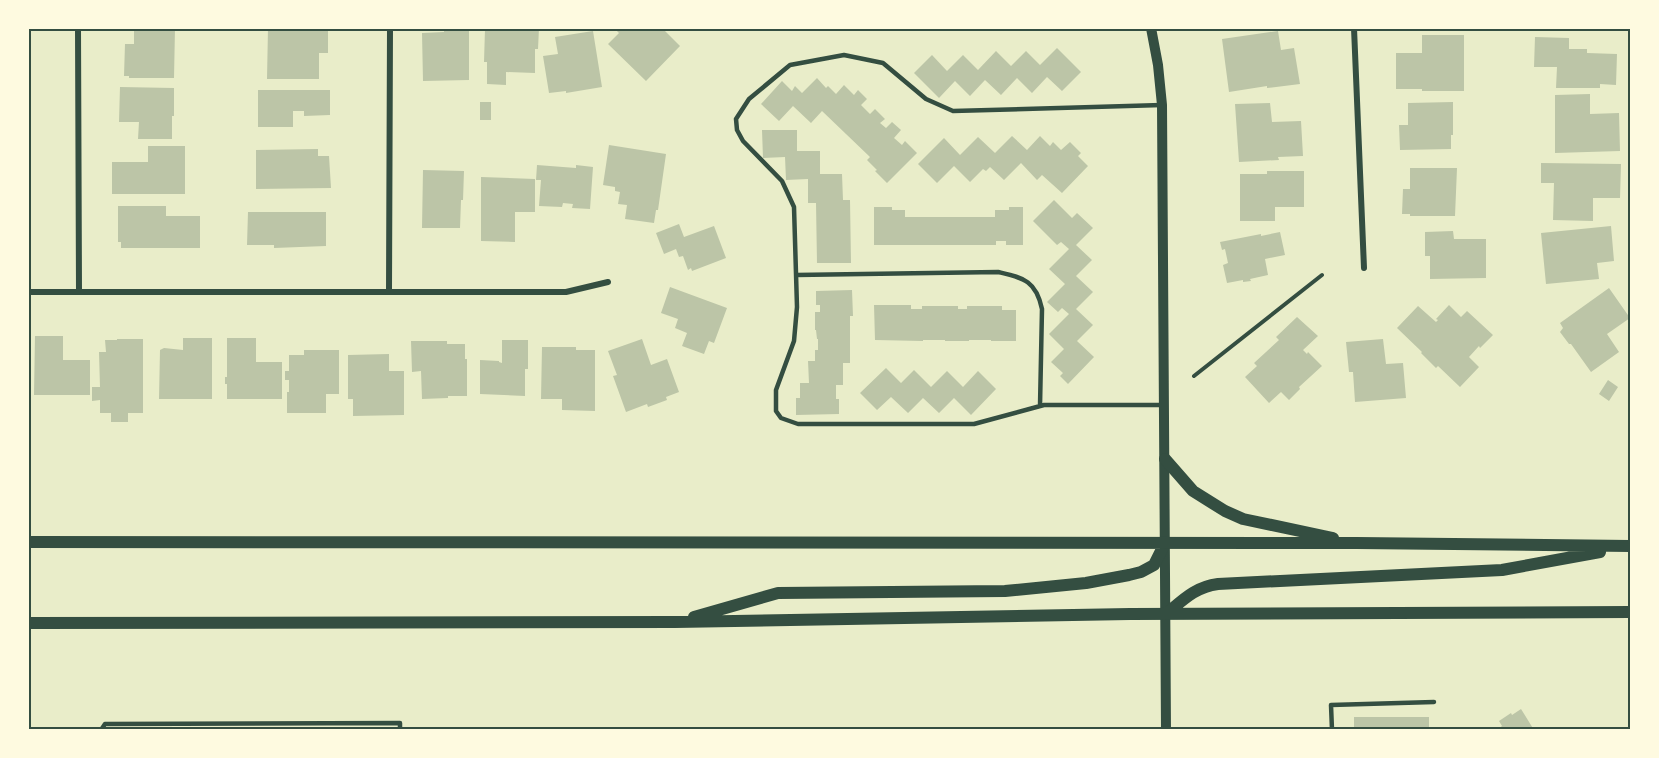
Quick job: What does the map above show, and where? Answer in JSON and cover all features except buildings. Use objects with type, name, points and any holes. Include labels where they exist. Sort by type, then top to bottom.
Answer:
[{"type":"main road","points":[[1165,459],[1193,491],[1243,519],[1358,543]]},
{"type":"main road","points":[[28,542],[1358,543],[1629,546]]},
{"type":"main road","points":[[675,622],[778,593],[1005,591],[1086,583],[1141,572],[1154,565],[1165,543]]},
{"type":"main road","points":[[1166,614],[1193,592],[1205,586],[1218,584],[1502,570],[1629,546]]},
{"type":"main road","points":[[28,623],[675,622],[1166,614],[1630,612]]},
{"type":"street","points":[[78,28],[79,292]]},
{"type":"street","points":[[389,292],[390,28]]},
{"type":"street","points":[[1151,28],[1162,105],[1166,729]]},
{"type":"street","points":[[1354,28],[1364,268]]},
{"type":"street","points":[[28,292],[566,292],[608,282]]},
{"type":"lane","points":[[1162,105],[953,111],[926,99],[883,63],[844,55],[790,66],[749,99],[736,119],[737,130],[743,141],[782,181],[794,207],[797,307],[794,341],[776,390],[776,411],[781,418],[798,424],[974,424],[1044,405],[1164,405]]},
{"type":"lane","points":[[796,275],[998,272],[1025,278],[1039,296],[1042,309],[1040,406]]},
{"type":"lane","points":[[1332,729],[1331,705],[1434,702]]},
{"type":"lane","points":[[101,729],[105,724],[400,723],[400,729]]},
{"type":"path","points":[[1194,376],[1322,275]]}]
